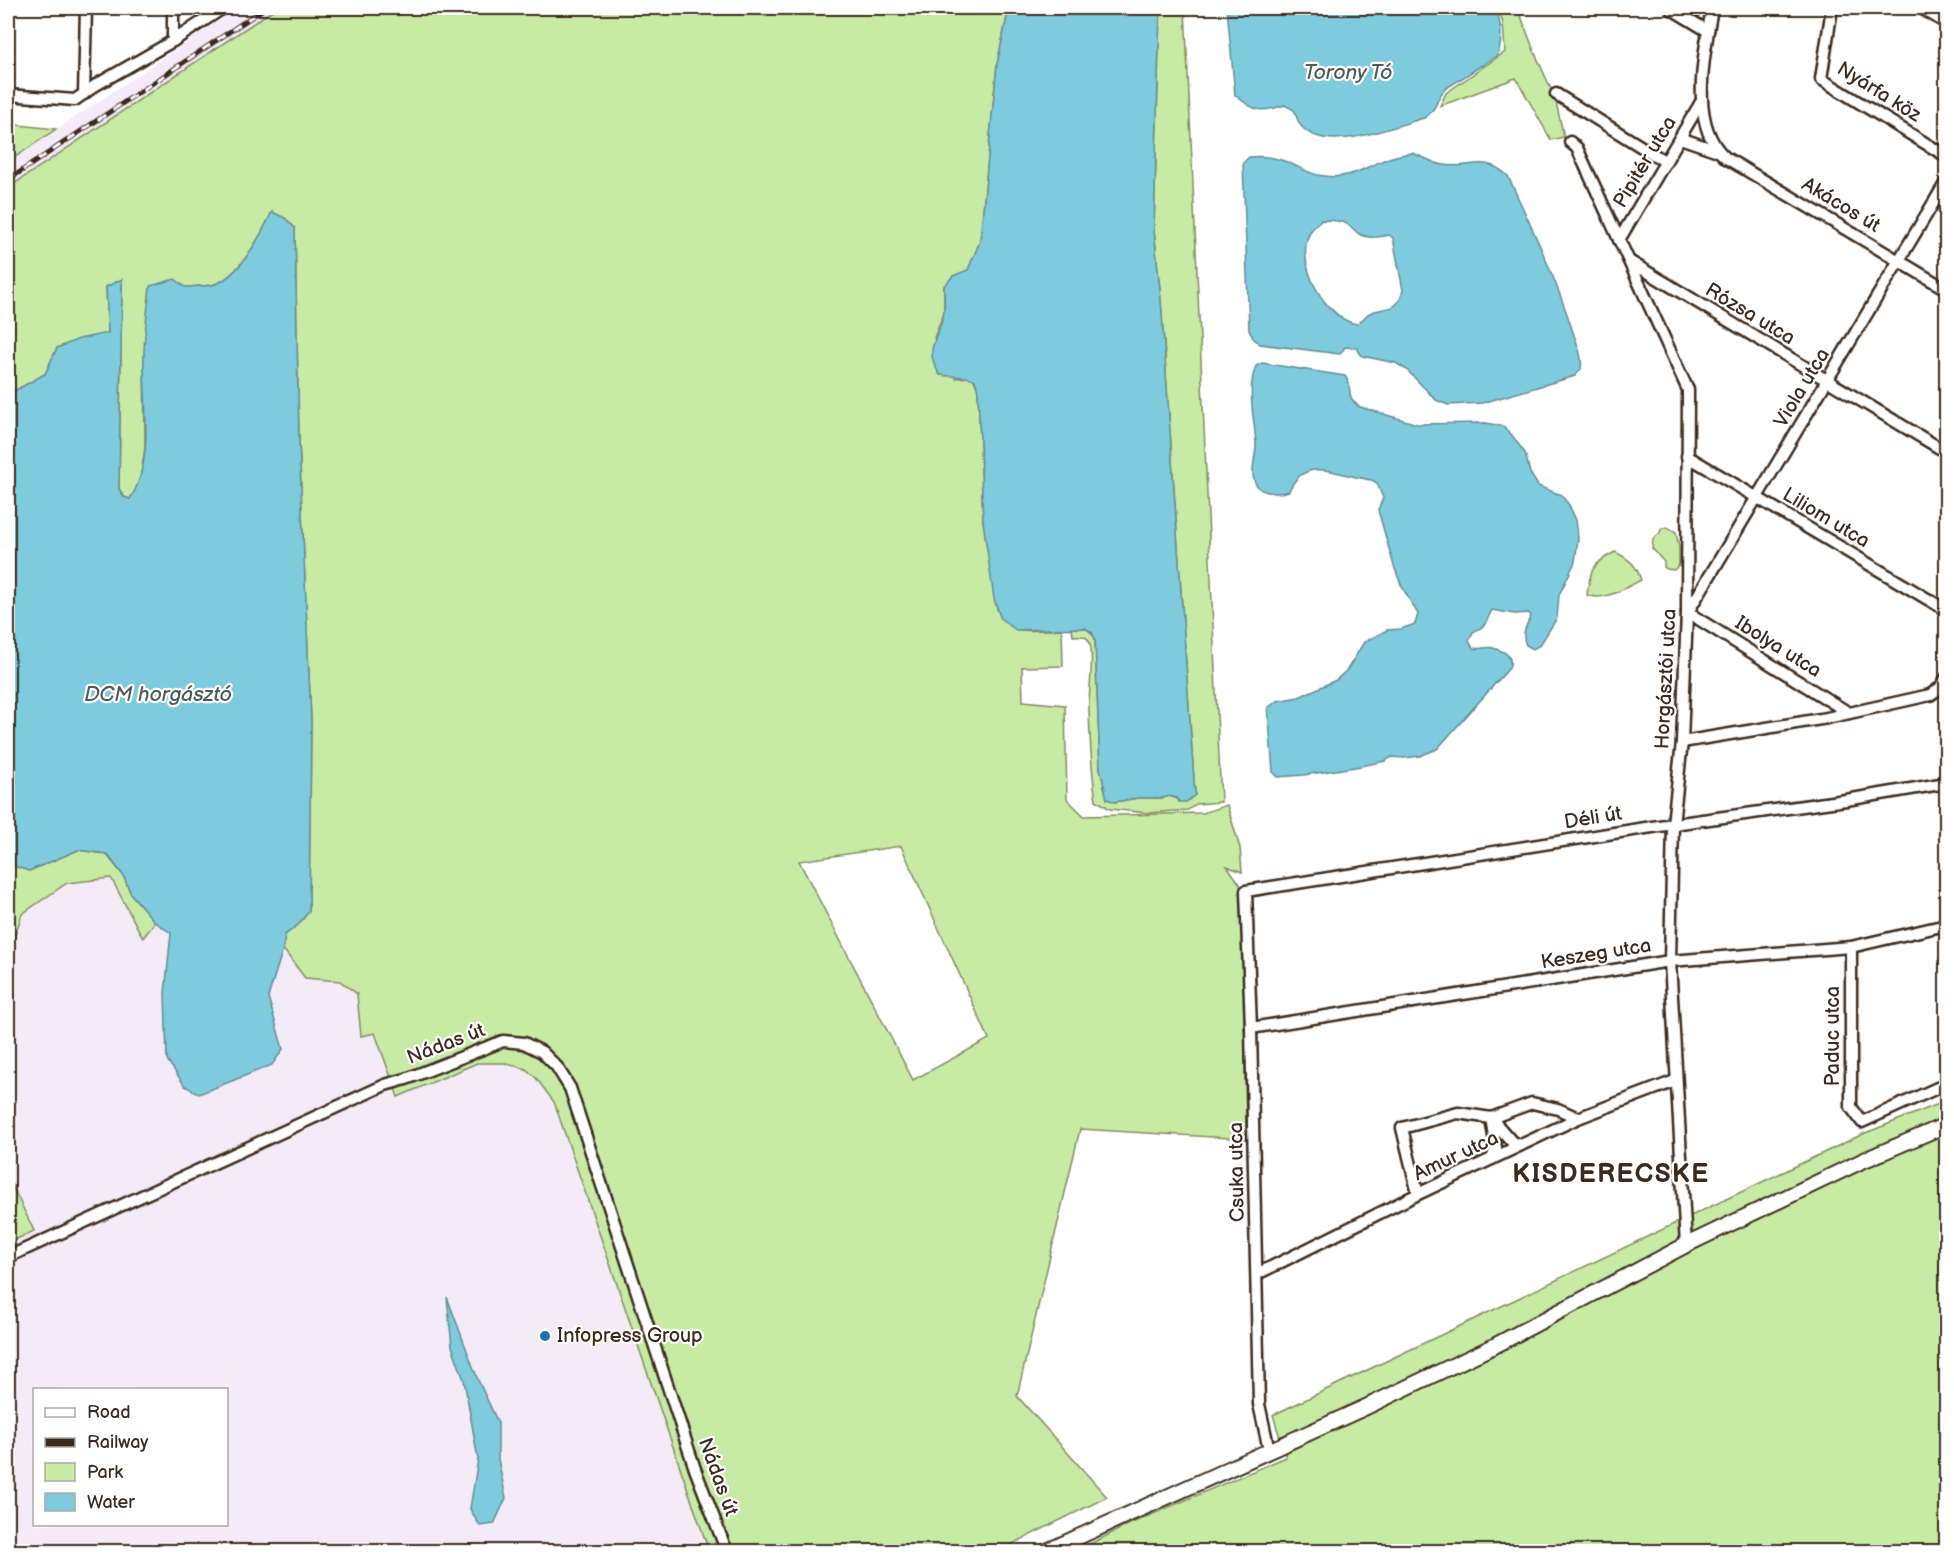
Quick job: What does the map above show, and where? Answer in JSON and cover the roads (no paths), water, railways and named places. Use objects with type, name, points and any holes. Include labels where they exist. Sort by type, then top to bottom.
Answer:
[{"type":"main road","points":[[1045,1551],[1366,1407],[1496,1345],[1686,1245],[1862,1161],[1947,1125]]},
{"type":"street","points":[[84,94],[86,8]]},
{"type":"street","points":[[173,8],[173,41]]},
{"type":"street","points":[[8,95],[75,100],[223,8]]},
{"type":"street","points":[[1670,8],[1708,31]]},
{"type":"street","points":[[1712,8],[1701,102],[1705,120],[1718,151]]},
{"type":"street","name":"Nyárfa köz","points":[[1832,8],[1821,79],[1947,156]]},
{"type":"street","points":[[1921,8],[1947,23]]},
{"type":"street","points":[[1556,94],[1666,162]]},
{"type":"street","name":"Pipitér utca","points":[[1619,240],[1701,102]]},
{"type":"street","name":"Akácos út","points":[[1680,138],[1718,151],[1947,289]]},
{"type":"street","name":"Horgásztói utca","points":[[1570,142],[1577,148],[1688,390],[1688,612],[1682,742],[1674,824],[1670,961],[1686,1245]]},
{"type":"street","name":"Viola utca","points":[[1688,612],[1947,182]]},
{"type":"street","name":"Rózsa utca","points":[[1629,261],[1947,452]]},
{"type":"street","name":"Liliom utca","points":[[1687,456],[1947,610]]},
{"type":"street","name":"Ibolya utca","points":[[1688,612],[1849,713]]},
{"type":"street","points":[[1682,742],[1849,713],[1930,695],[1940,688],[1947,678]]},
{"type":"street","name":"Déli út","points":[[1246,891],[1947,783]]},
{"type":"street","name":"Csuka utca","points":[[1246,891],[1259,1404],[1269,1450]]},
{"type":"street","name":"Keszeg utca","points":[[1251,1028],[1670,961],[1851,947],[1947,925]]},
{"type":"street","name":"Paduc utca","points":[[1851,947],[1851,1107],[1862,1122],[1947,1084]]},
{"type":"street","name":"Nádas út","points":[[8,1257],[385,1084],[406,1079],[504,1041],[524,1043],[542,1052],[557,1067],[570,1088],[695,1469],[726,1551]]},
{"type":"street","name":"Amur utca","points":[[1257,1274],[1578,1118],[1675,1081]]},
{"type":"street","points":[[1418,1194],[1402,1128],[1458,1113],[1491,1118],[1532,1103],[1558,1109],[1578,1118]]},
{"type":"street","points":[[1491,1118],[1512,1142],[1521,1145]]},
{"type":"street","points":[[1491,1118],[1497,1148],[1492,1159]]},
{"type":"water","points":[[1009,8],[1160,8],[1154,229],[1161,300],[1195,795],[1186,802],[1179,802],[1177,798],[1169,796],[1115,802],[1107,799],[1100,768],[1095,639],[1092,632],[1085,628],[1016,630],[1001,619],[994,599],[983,521],[978,390],[972,378],[940,375],[932,357],[932,349],[944,311],[944,286],[953,276],[968,270],[980,241],[997,64]]},
{"type":"water","name":"Torony Tó","points":[[1227,8],[1496,8],[1501,37],[1498,55],[1445,89],[1432,111],[1424,118],[1361,136],[1328,139],[1313,135],[1302,127],[1294,110],[1285,105],[1263,110],[1253,108],[1235,95]]},
{"type":"water","points":[[1412,153],[1444,165],[1491,165],[1508,176],[1550,270],[1577,344],[1581,369],[1575,376],[1482,403],[1448,405],[1436,400],[1407,370],[1396,363],[1362,356],[1357,348],[1345,347],[1340,354],[1260,344],[1253,338],[1249,330],[1243,163],[1249,157],[1269,157],[1313,174],[1334,177],[1358,172],[1389,158]],"holes":[[[1322,220],[1344,223],[1366,237],[1389,235],[1393,238],[1403,290],[1398,303],[1368,314],[1357,324],[1344,319],[1331,309],[1311,279],[1306,262],[1306,245],[1311,231]]]},
{"type":"water","name":"DCM horgásztó","points":[[272,212],[285,218],[295,228],[299,441],[311,721],[309,911],[299,924],[285,935],[268,997],[283,1049],[272,1065],[199,1094],[185,1086],[167,1060],[165,993],[171,933],[155,922],[131,894],[123,875],[107,854],[78,850],[29,871],[8,864],[9,394],[45,374],[57,348],[79,339],[108,333],[106,287],[122,279],[119,489],[124,497],[130,499],[143,467],[145,448],[144,346],[150,286],[175,279],[185,287],[207,286],[227,278],[250,252]]},
{"type":"water","points":[[1262,363],[1345,376],[1352,400],[1360,407],[1417,424],[1486,423],[1502,426],[1525,453],[1530,473],[1538,486],[1561,495],[1576,520],[1578,538],[1575,562],[1559,595],[1557,618],[1540,645],[1533,649],[1526,645],[1524,637],[1531,616],[1529,613],[1515,614],[1492,610],[1484,626],[1473,632],[1469,641],[1473,648],[1491,648],[1504,652],[1510,660],[1509,668],[1437,749],[1420,756],[1392,757],[1385,761],[1361,766],[1304,775],[1278,777],[1273,772],[1268,708],[1277,701],[1299,697],[1336,680],[1347,670],[1364,642],[1387,630],[1401,629],[1415,624],[1418,614],[1402,587],[1394,566],[1378,510],[1383,498],[1377,483],[1337,472],[1314,470],[1296,479],[1286,492],[1264,491],[1255,483],[1253,472],[1256,445],[1252,385],[1256,366]]},
{"type":"water","points":[[447,1297],[478,1380],[498,1423],[498,1459],[506,1498],[494,1524],[480,1526],[470,1509],[478,1459],[464,1380],[452,1346]]},
{"type":"waterway","points":[[1334,1548],[1336,1552]]},
{"type":"railway","points":[[8,180],[265,8]]},
{"type":"place","name":"Infopress Group","points":[[545,1336]]},
{"type":"district","name":"KISDERECSKE","points":[[1611,1174]]}]
